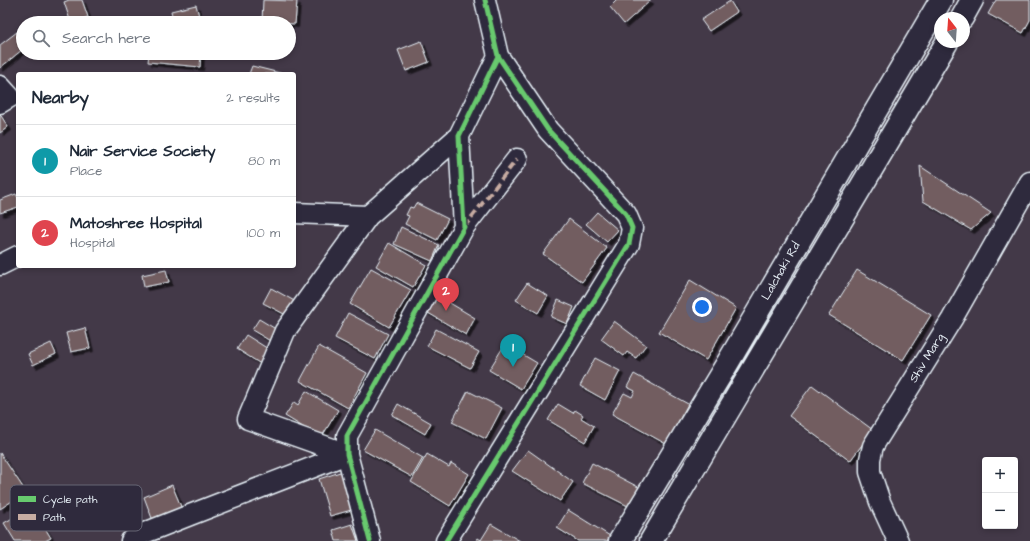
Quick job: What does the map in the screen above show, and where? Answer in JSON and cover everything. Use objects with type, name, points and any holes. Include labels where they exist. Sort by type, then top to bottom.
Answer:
[{"type":"main road","name":"Lalchaki Rd","points":[[620,541],[727,364],[941,0]]},
{"type":"main road","points":[[965,12],[972,0]]},
{"type":"main road","points":[[632,522],[652,540],[746,379],[944,48]]},
{"type":"main road","points":[[727,364],[746,379]]},
{"type":"street","points":[[446,541],[629,244],[632,228],[626,214],[548,130],[498,56],[485,0]]},
{"type":"street","points":[[347,454],[248,419],[285,331],[368,216],[459,136],[498,56]]},
{"type":"street","points":[[0,86],[10,97],[0,103]]},
{"type":"street","points":[[459,136],[464,227]]},
{"type":"street","points":[[370,541],[347,454],[347,436],[464,227],[517,159]]},
{"type":"street","name":"Shiv Marg","points":[[898,541],[880,502],[870,472],[870,459],[873,446],[952,319],[1030,182]]},
{"type":"street","points":[[296,212],[368,216]]},
{"type":"street","points":[[0,265],[16,257]]},
{"type":"street","points":[[130,541],[142,534],[347,454]]},
{"type":"building","points":[[69,0],[82,0],[88,16],[69,16],[64,2]]},
{"type":"building","points":[[263,0],[297,1],[296,16],[262,16]]},
{"type":"building","points":[[617,0],[650,1],[624,24],[610,7]]},
{"type":"building","points":[[996,0],[1030,0],[1030,20],[1023,33],[988,14]]},
{"type":"building","points":[[730,1],[737,12],[709,31],[701,20]]},
{"type":"building","points":[[196,5],[199,16],[172,16],[171,11]]},
{"type":"building","points":[[16,33],[16,55],[0,68],[0,45]]},
{"type":"building","points":[[421,41],[429,62],[406,71],[398,50]]},
{"type":"building","points":[[148,60],[200,60],[200,67],[148,62]]},
{"type":"building","points":[[252,66],[276,72],[250,72]]},
{"type":"building","points":[[0,114],[8,127],[0,133]]},
{"type":"building","points":[[920,166],[991,213],[971,230],[923,201]]},
{"type":"building","points":[[16,194],[16,208],[0,213],[0,200]]},
{"type":"building","points":[[416,203],[448,219],[437,240],[405,224],[409,216],[406,215],[410,207],[413,208]]},
{"type":"building","points":[[597,212],[618,230],[607,242],[586,224]]},
{"type":"building","points":[[569,219],[607,248],[582,282],[543,254]]},
{"type":"building","points":[[401,227],[439,245],[432,261],[394,244]]},
{"type":"building","points":[[389,243],[426,265],[413,287],[376,266]]},
{"type":"building","points":[[371,268],[411,290],[389,327],[350,304]]},
{"type":"building","points":[[166,270],[169,282],[144,287],[142,275]]},
{"type":"building","points":[[857,270],[931,315],[903,360],[829,315]]},
{"type":"building","points":[[690,280],[736,308],[706,360],[659,332]]},
{"type":"building","points":[[527,283],[548,296],[538,313],[516,300]]},
{"type":"building","points":[[271,288],[298,303],[290,317],[263,303]]},
{"type":"building","points":[[433,293],[475,318],[466,335],[423,310]]},
{"type":"building","points":[[558,300],[574,307],[567,324],[551,317]]},
{"type":"building","points":[[348,313],[388,334],[375,359],[335,338]]},
{"type":"building","points":[[259,319],[279,331],[272,342],[252,330]]},
{"type":"building","points":[[614,321],[646,345],[636,358],[627,352],[624,356],[601,339]]},
{"type":"building","points":[[85,328],[90,348],[71,352],[66,333]]},
{"type":"building","points":[[436,329],[479,352],[470,368],[427,346]]},
{"type":"building","points":[[246,335],[273,352],[264,366],[237,349]]},
{"type":"building","points":[[51,343],[56,354],[33,365],[28,354]]},
{"type":"building","points":[[505,344],[537,363],[521,389],[489,370]]},
{"type":"building","points":[[319,346],[367,373],[348,408],[300,381]]},
{"type":"building","points":[[595,358],[620,371],[605,400],[580,386]]},
{"type":"building","points":[[634,374],[688,404],[666,444],[612,414],[624,393],[632,397],[635,391],[627,387]]},
{"type":"building","points":[[812,385],[873,430],[850,461],[789,416]]},
{"type":"building","points":[[306,391],[338,410],[321,438],[285,416],[294,402],[298,405]]},
{"type":"building","points":[[468,391],[502,408],[486,439],[452,422]]},
{"type":"building","points":[[398,404],[431,423],[425,434],[392,415]]},
{"type":"building","points":[[558,404],[573,413],[575,410],[583,415],[581,418],[594,426],[585,442],[548,420]]},
{"type":"building","points":[[375,430],[423,458],[412,477],[363,450]]},
{"type":"building","points":[[528,450],[573,482],[560,501],[512,471]]},
{"type":"building","points":[[0,453],[21,485],[10,485],[10,502],[0,509]]},
{"type":"building","points":[[427,454],[449,467],[451,463],[469,474],[450,506],[411,482]]},
{"type":"building","points":[[592,463],[646,491],[636,510],[582,483]]},
{"type":"building","points":[[343,471],[355,509],[330,516],[319,479]]},
{"type":"building","points":[[172,485],[182,509],[153,521],[144,497]]},
{"type":"building","points":[[568,510],[610,536],[607,541],[578,541],[557,528]]},
{"type":"building","points":[[10,520],[10,531],[47,531],[51,538],[45,541],[15,541],[4,523]]},
{"type":"building","points":[[352,524],[358,541],[336,541],[333,530]]},
{"type":"building","points":[[491,524],[520,541],[476,541],[478,538],[481,540]]},
{"type":"marked path","points":[[464,227],[517,159]]},
{"type":"cycle path","points":[[370,541],[347,454],[347,436],[464,227],[459,136],[498,56],[485,0]]},
{"type":"cycle path","points":[[446,541],[629,244],[632,228],[626,214],[548,130],[498,56]]},
{"type":"place","name":"Matoshree Hospital","points":[[446,311]]},
{"type":"place","name":"Nair Service Society","points":[[513,367]]}]
